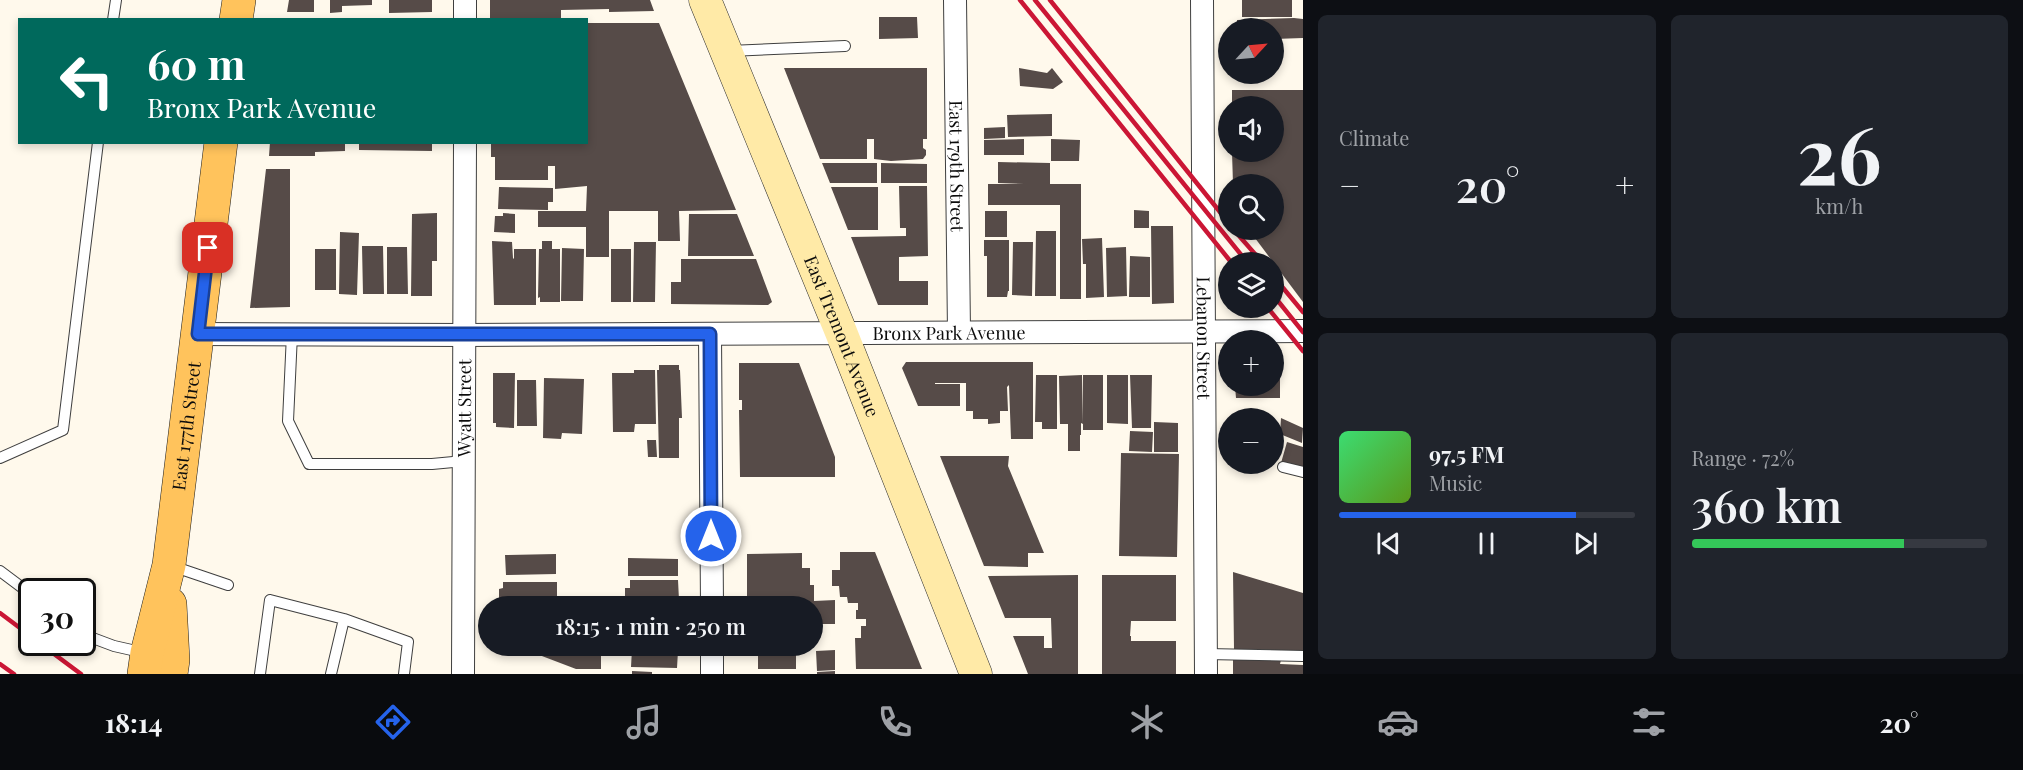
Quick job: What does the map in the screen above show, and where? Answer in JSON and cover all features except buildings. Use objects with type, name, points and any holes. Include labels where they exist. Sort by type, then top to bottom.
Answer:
[{"type":"main road","points":[[236,18],[239,0]]},
{"type":"main road","name":"East Tremont Avenue","points":[[705,0],[841,332],[976,674]]},
{"type":"main road","name":"East 177th Street","points":[[154,667],[172,660],[169,565],[221,144]]},
{"type":"street","points":[[465,0],[465,18]]},
{"type":"street","name":"East 179th Street","points":[[955,0],[959,332]]},
{"type":"street","name":"Lebanon Street","points":[[1202,0],[1206,664]]},
{"type":"street","name":"Wyatt Street","points":[[465,144],[464,461],[468,672]]},
{"type":"street","name":"Bronx Park Avenue","points":[[198,334],[1303,331]]},
{"type":"street","points":[[710,334],[712,596]]},
{"type":"street","points":[[712,656],[712,674]]},
{"type":"lane","points":[[113,18],[116,0]]},
{"type":"lane","points":[[726,51],[845,46]]},
{"type":"lane","points":[[0,458],[63,430],[98,144]]},
{"type":"lane","points":[[292,334],[288,421],[309,464],[432,464],[464,461]]},
{"type":"lane","points":[[1284,466],[1303,472]]},
{"type":"lane","points":[[169,565],[228,585]]},
{"type":"lane","points":[[0,571],[18,584]]},
{"type":"lane","points":[[260,674],[270,600],[344,619],[408,642],[404,674]]},
{"type":"lane","points":[[331,674],[344,619]]},
{"type":"lane","points":[[96,639],[154,667]]},
{"type":"lane","points":[[1206,664],[1303,656]]},
{"type":"railway","points":[[1020,0],[1223,252]]},
{"type":"railway","points":[[1035,0],[1239,252]]},
{"type":"railway","points":[[1050,0],[1218,210]]},
{"type":"railway","points":[[1243,240],[1253,252]]},
{"type":"railway","points":[[1284,289],[1303,312]]},
{"type":"railway","points":[[1284,308],[1303,332]]},
{"type":"railway","points":[[1276,318],[1303,351]]},
{"type":"railway","points":[[0,613],[18,626]]},
{"type":"railway","points":[[57,656],[81,674]]},
{"type":"railway","points":[[0,664],[14,674]]},
{"type":"route","points":[[208,248],[198,334],[710,334],[711,536]]}]
